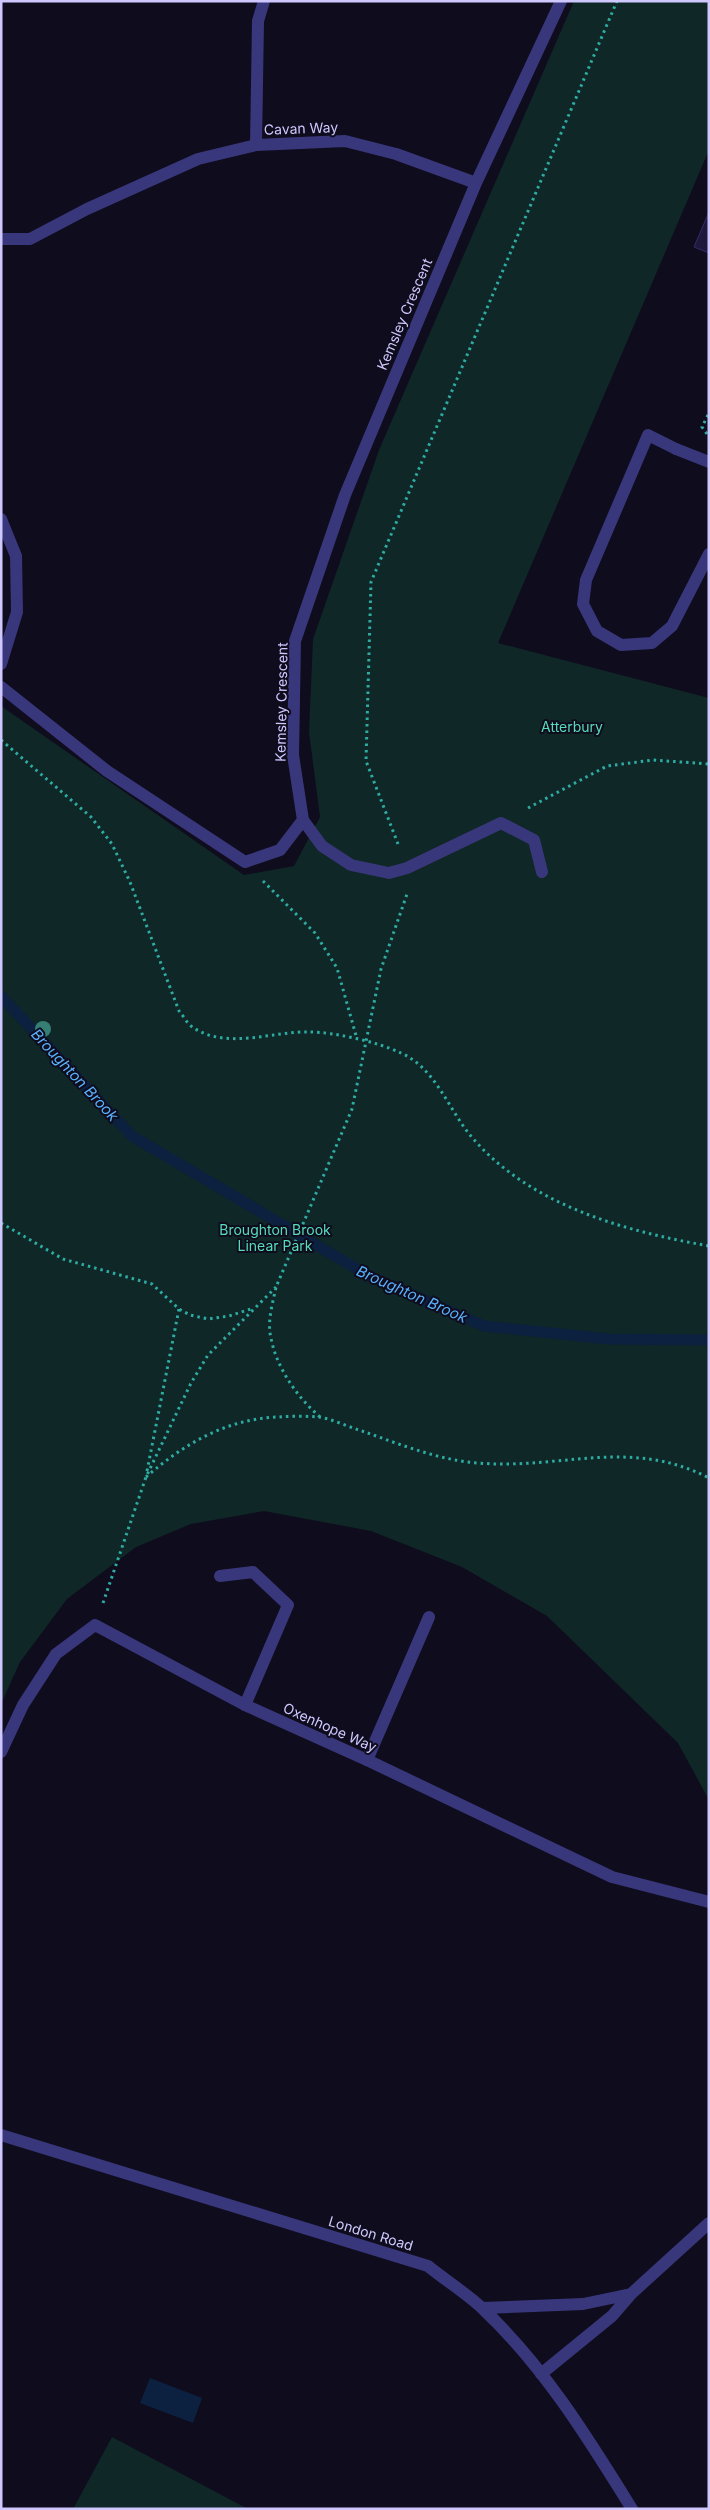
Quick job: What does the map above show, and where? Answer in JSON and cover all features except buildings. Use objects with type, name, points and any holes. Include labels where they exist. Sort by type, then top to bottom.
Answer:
[{"type":"street","points":[[256,145],[258,21],[264,1]]},
{"type":"street","points":[[476,183],[561,1]]},
{"type":"street","name":"Cavan Way","points":[[1,239],[30,239],[87,209],[198,159],[256,145],[345,141],[396,154],[476,183]]},
{"type":"street","name":"Kemsley Crescent","points":[[303,820],[293,755],[295,641],[345,495],[476,183]]},
{"type":"street","points":[[709,462],[648,435],[586,580],[584,604],[598,631],[621,645],[652,642],[672,626],[709,554]]},
{"type":"street","points":[[1,519],[16,556],[17,603],[17,612],[1,664]]},
{"type":"street","points":[[1,687],[107,771],[245,862],[280,850],[303,820],[322,846],[351,865],[389,873],[408,868],[501,823],[534,840],[542,872]]},
{"type":"street","points":[[220,1576],[253,1572],[288,1605],[245,1705]]},
{"type":"street","points":[[367,1760],[429,1617]]},
{"type":"street","points":[[1,1752],[22,1704],[56,1654],[95,1625]]},
{"type":"street","name":"Oxenhope Way","points":[[95,1625],[245,1705],[367,1760],[612,1877],[709,1902]]},
{"type":"street","name":"London Road","points":[[1,2135],[428,2266],[482,2308],[541,2374],[584,2433],[632,2509]]},
{"type":"street","points":[[541,2374],[612,2316],[631,2294],[709,2223]]},
{"type":"street","points":[[482,2308],[583,2304],[631,2294]]},
{"type":"path","points":[[320,1417],[302,1401],[277,1358],[270,1332],[271,1311],[276,1287],[327,1172],[352,1109],[381,969],[412,880],[366,761],[370,582],[617,1]]},
{"type":"path","points":[[709,413],[702,427],[709,437]]},
{"type":"path","points":[[1,740],[91,817],[112,844],[137,899],[180,1011],[190,1026],[210,1035],[238,1039],[309,1032],[366,1041],[402,1053],[421,1066],[471,1136],[500,1165],[528,1186],[555,1201],[590,1215],[669,1239],[709,1246]]},
{"type":"path","points":[[501,823],[554,792],[607,766],[653,760],[709,764]]},
{"type":"path","points":[[245,862],[315,933],[337,968],[357,1040]]},
{"type":"path","points":[[1,1223],[63,1259],[152,1284],[179,1309],[190,1315],[208,1319],[229,1316],[257,1306]]},
{"type":"path","points":[[95,1625],[146,1477],[191,1383],[208,1355],[276,1287]]},
{"type":"path","points":[[146,1477],[179,1309]]},
{"type":"path","points":[[146,1477],[171,1456],[196,1440],[222,1428],[277,1417],[320,1417],[434,1455],[478,1463],[520,1464],[629,1456],[656,1458],[686,1466],[709,1478]]},
{"type":"green space","name":"Broughton Brook Linear Park","points":[[574,1],[709,1],[709,150],[498,643],[709,698],[709,1800],[678,1743],[547,1616],[462,1567],[371,1531],[264,1511],[191,1524],[136,1547],[67,1599],[20,1662],[1,1704],[1,706],[244,875],[294,866],[320,817],[309,732],[313,639],[379,450]]},
{"type":"green space","points":[[112,2437],[248,2509],[73,2509]]},
{"type":"water","points":[[150,2378],[202,2398],[193,2423],[140,2403]]},
{"type":"waterway","name":"Broughton Brook","points":[[1,996],[132,1136],[369,1276],[484,1326],[608,1339],[709,1340]]},
{"type":"park label","name":"Atterbury","points":[[572,726]]}]
